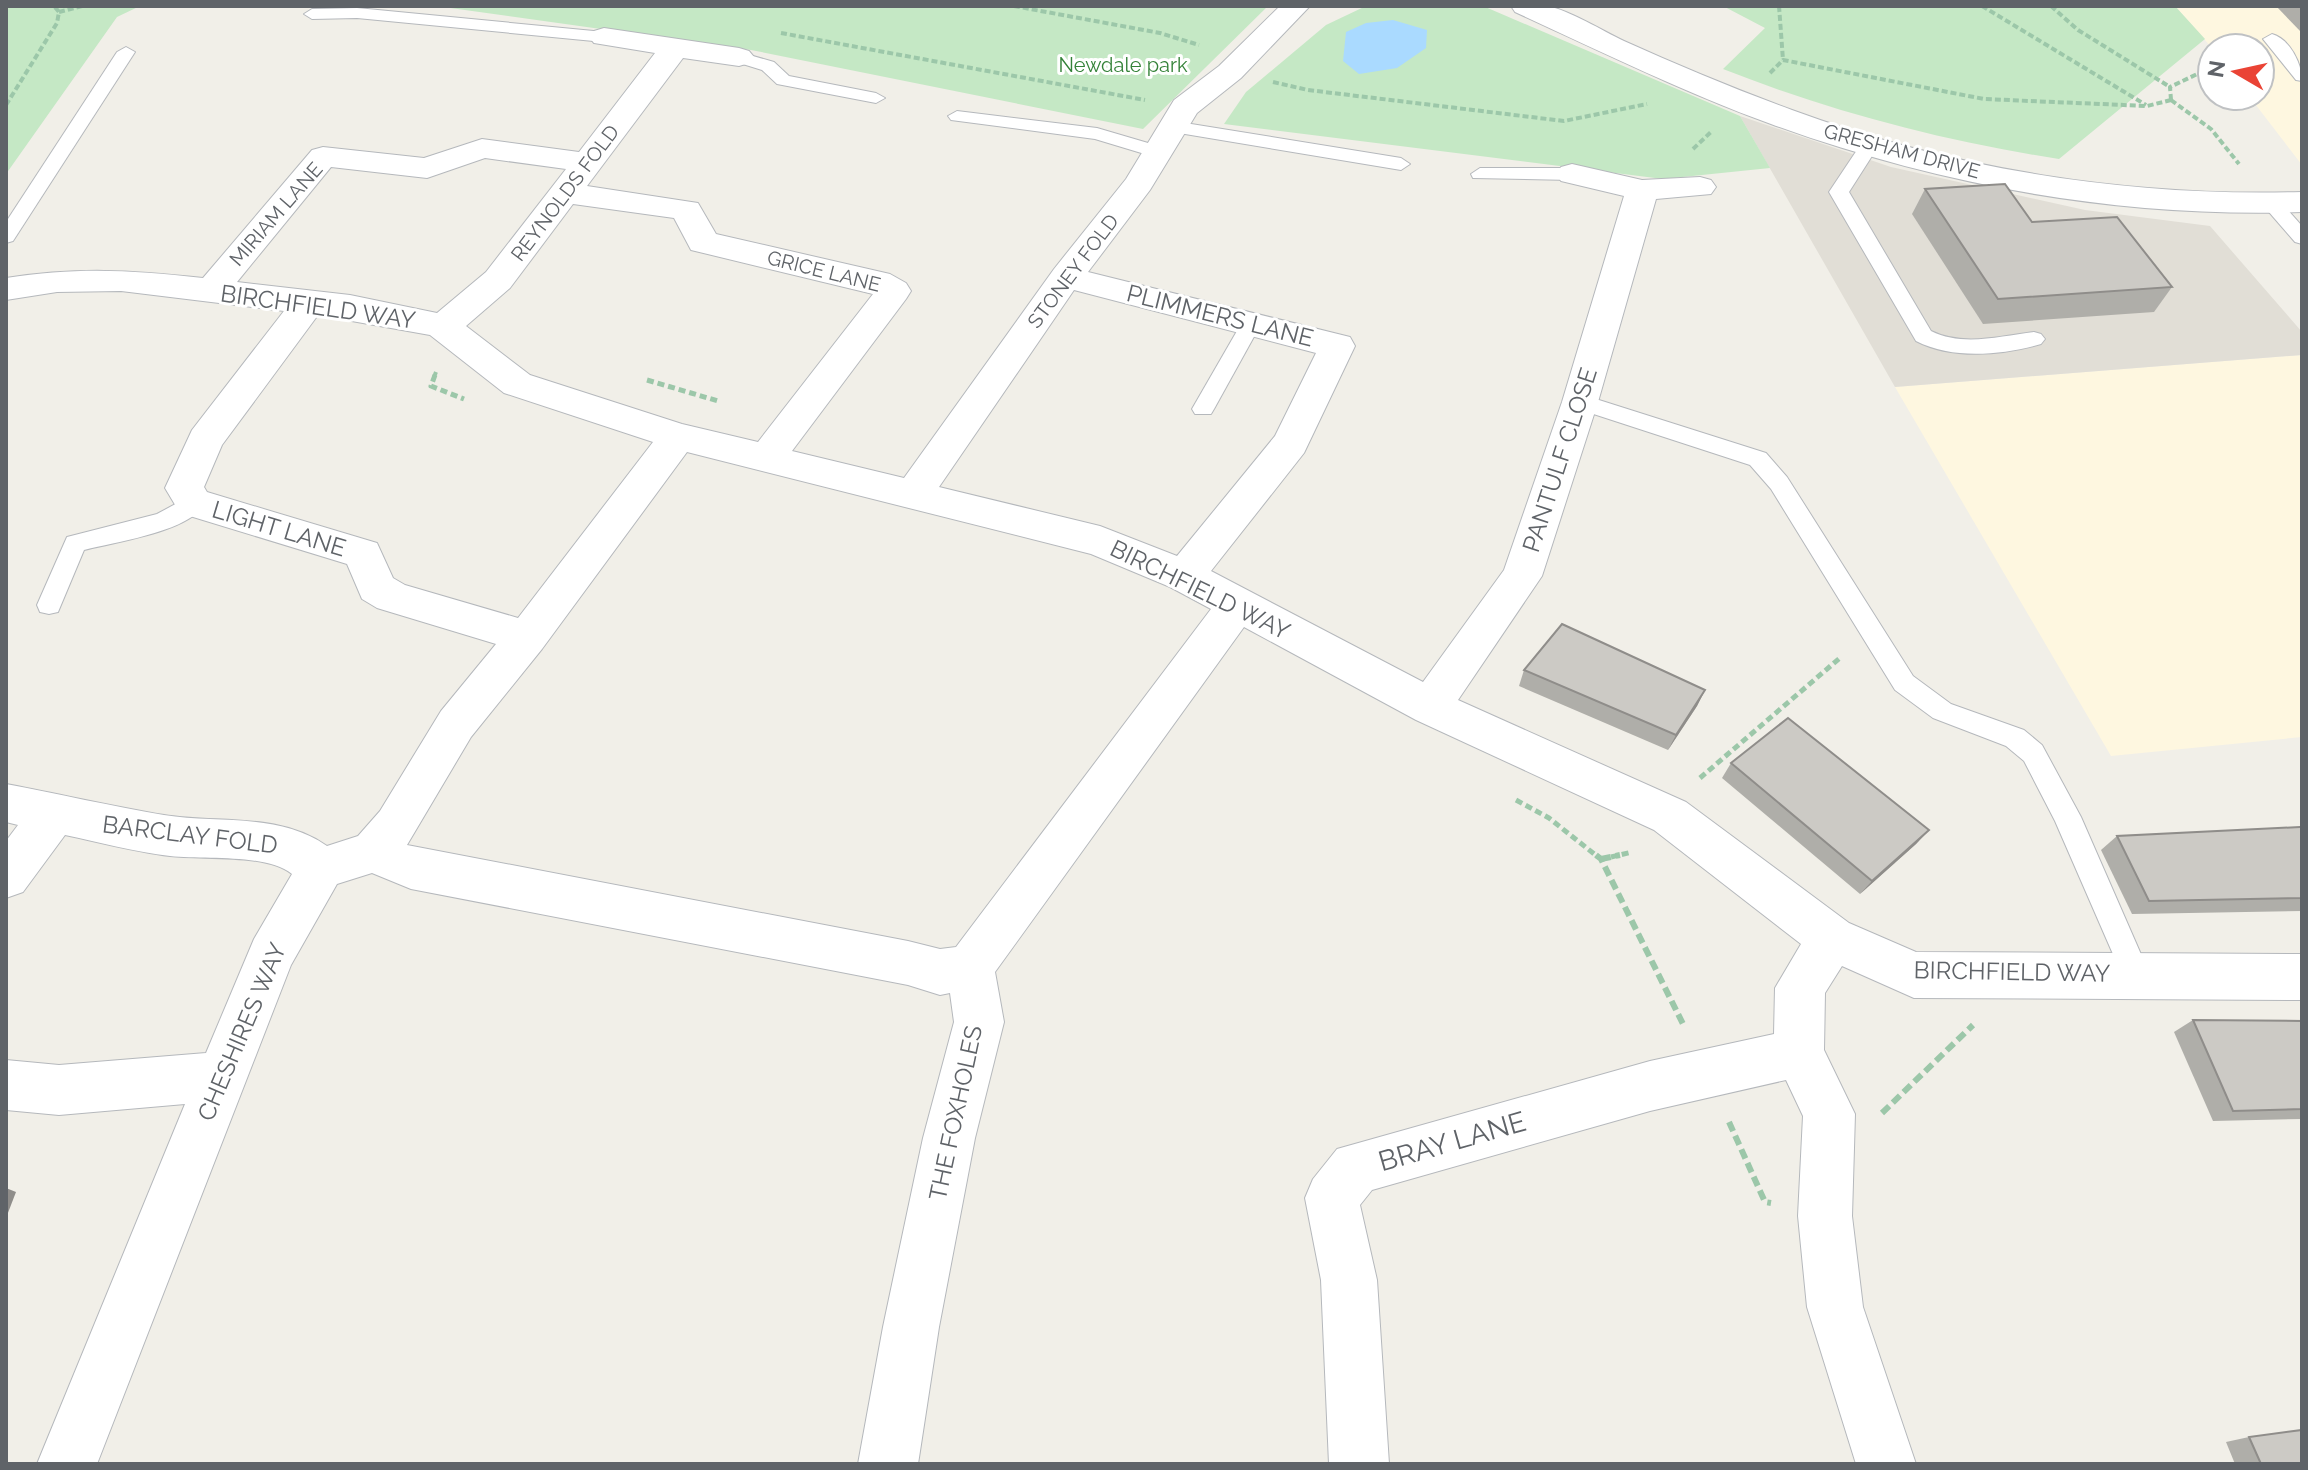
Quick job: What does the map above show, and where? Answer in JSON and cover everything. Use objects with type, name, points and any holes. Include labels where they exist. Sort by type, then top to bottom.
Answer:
[{"type":"street","name":"STONEY FOLD","points":[[912,496],[1066,277],[1139,183],[1185,107],[1236,64],[1296,6]]},
{"type":"street","name":"GRESHAM DRIVE","points":[[1525,6],[1741,101],[1870,145],[1971,170],[2086,192],[2187,202],[2287,203]]},
{"type":"street","points":[[604,37],[739,57]]},
{"type":"street","name":"REYNOLDS FOLD","points":[[443,327],[498,280],[675,48]]},
{"type":"street","name":"MIRIAM LANE","points":[[210,292],[323,157],[427,168],[482,148],[588,163]]},
{"type":"street","points":[[1572,174],[1642,190],[1700,187]]},
{"type":"street","name":"PANTULF CLOSE","points":[[1431,707],[1450,674],[1522,576],[1580,402],[1642,190]]},
{"type":"street","name":"GRICE LANE","points":[[565,193],[686,210],[703,242],[878,282],[894,291],[767,457]]},
{"type":"street","name":"PLIMMERS LANE","points":[[1066,277],[1337,346],[1291,443],[1184,576]]},
{"type":"street","name":"BIRCHFIELD WAY","points":[[6,289],[57,281],[121,280],[350,307],[443,327],[517,384],[678,436],[1100,541],[1184,576],[1431,707],[1670,816],[1832,939],[1914,975],[2302,977]]},
{"type":"street","name":"LIGHT LANE","points":[[308,303],[205,440],[184,488],[194,503],[229,511],[363,554],[376,588],[392,597],[527,637]]},
{"type":"street","points":[[321,868],[373,852],[396,825],[456,724],[527,637],[678,436]]},
{"type":"street","points":[[373,852],[411,868],[908,963],[940,972],[970,967],[1237,606]]},
{"type":"street","name":"BARCLAY FOLD","points":[[6,803],[168,836],[242,840],[295,849],[321,868]]},
{"type":"street","points":[[6,877],[53,815]]},
{"type":"street","name":"CHESHIRES WAY","points":[[67,1464],[271,955],[321,868]]},
{"type":"street","points":[[1832,939],[1800,988],[1799,1052],[1829,1114],[1825,1216],[1835,1307],[1886,1464]]},
{"type":"street","name":"THE FOXHOLES","points":[[888,1464],[911,1327],[946,1153],[979,1022],[970,967]]},
{"type":"street","name":"BRAY LANE","points":[[1359,1464],[1349,1280],[1332,1198],[1356,1168],[1650,1086],[1799,1052]]},
{"type":"street","points":[[6,1085],[59,1090],[223,1076]]},
{"type":"lane","points":[[312,14],[357,13],[604,37]]},
{"type":"lane","points":[[2276,44],[2302,76]]},
{"type":"lane","points":[[6,237],[126,52]]},
{"type":"lane","points":[[739,57],[768,66],[783,80],[876,98]]},
{"type":"lane","points":[[1185,107],[1174,127],[1401,164]]},
{"type":"lane","points":[[957,116],[1097,134],[1158,152]]},
{"type":"lane","points":[[1870,145],[1839,192],[1923,336],[1935,344],[1949,347],[2034,339]]},
{"type":"lane","points":[[1480,174],[1572,174]]},
{"type":"lane","points":[[2287,203],[2302,238]]},
{"type":"lane","points":[[1203,409],[1251,324]]},
{"type":"lane","points":[[1580,402],[1758,459],[1779,483],[1904,683],[1942,711],[2015,738],[2033,753],[2067,817],[2136,975]]},
{"type":"lane","points":[[49,605],[75,543],[164,521],[194,503]]},
{"type":"path","points":[[54,6],[59,12]]},
{"type":"path","points":[[59,12],[82,6]]},
{"type":"path","points":[[1014,6],[1160,33],[1308,90],[1564,121],[1645,104],[1659,106]]},
{"type":"path","points":[[1741,101],[1783,60],[1779,6]]},
{"type":"path","points":[[1982,6],[2147,106]]},
{"type":"path","points":[[2051,6],[2078,30],[2170,87]]},
{"type":"path","points":[[6,105],[45,46],[59,12]]},
{"type":"path","points":[[767,31],[1185,107]]},
{"type":"path","points":[[1783,60],[1984,99],[2147,106],[2171,100]]},
{"type":"path","points":[[2170,87],[2196,75]]},
{"type":"path","points":[[2170,87],[2171,100],[2211,129],[2287,203]]},
{"type":"path","points":[[1697,782],[1840,657],[1878,641]]},
{"type":"path","points":[[1507,796],[1549,818],[1601,859],[1708,1075],[1765,1202],[1825,1216]]},
{"type":"path","points":[[1829,1114],[1873,1122],[1982,1016]]},
{"type":"shaded area","points":[[2175,6],[2302,6],[2302,165],[2261,112],[2276,112],[2276,32],[2198,32]]},
{"type":"shaded area","points":[[1740,116],[1891,167],[2085,210],[2210,226],[2302,332],[2302,355],[1895,387]]},
{"type":"shaded area","points":[[2302,355],[2302,737],[2111,756],[1895,387]]},
{"type":"green space","points":[[6,6],[140,6],[117,17],[6,174]]},
{"type":"green space","name":"Newdale park","points":[[436,6],[1268,6],[1143,129],[751,50]]},
{"type":"green space","points":[[1366,6],[1483,6],[1740,116],[1770,168],[1663,179],[1224,124],[1246,92],[1326,25]]},
{"type":"green space","points":[[1723,6],[2175,6],[2199,32],[2196,32],[2196,46],[2059,159],[1973,143],[1847,112],[1723,69],[1765,28]]},
{"type":"water","points":[[1393,20],[1427,30],[1426,48],[1397,68],[1359,74],[1343,61],[1346,32],[1366,23]]},
{"type":"building","points":[[2005,184],[2032,222],[2117,217],[2172,287],[1998,299],[1925,189]]},
{"type":"building","points":[[1562,624],[1705,690],[1676,735],[1524,670]]},
{"type":"building","points":[[1788,718],[1929,830],[1872,881],[1731,763]]},
{"type":"building","points":[[2302,827],[2302,898],[2149,901],[2117,836]]},
{"type":"building","points":[[2193,1020],[2302,1021],[2302,1109],[2233,1111]]},
{"type":"building","points":[[2302,1430],[2302,1464],[2261,1464],[2249,1437]]}]
